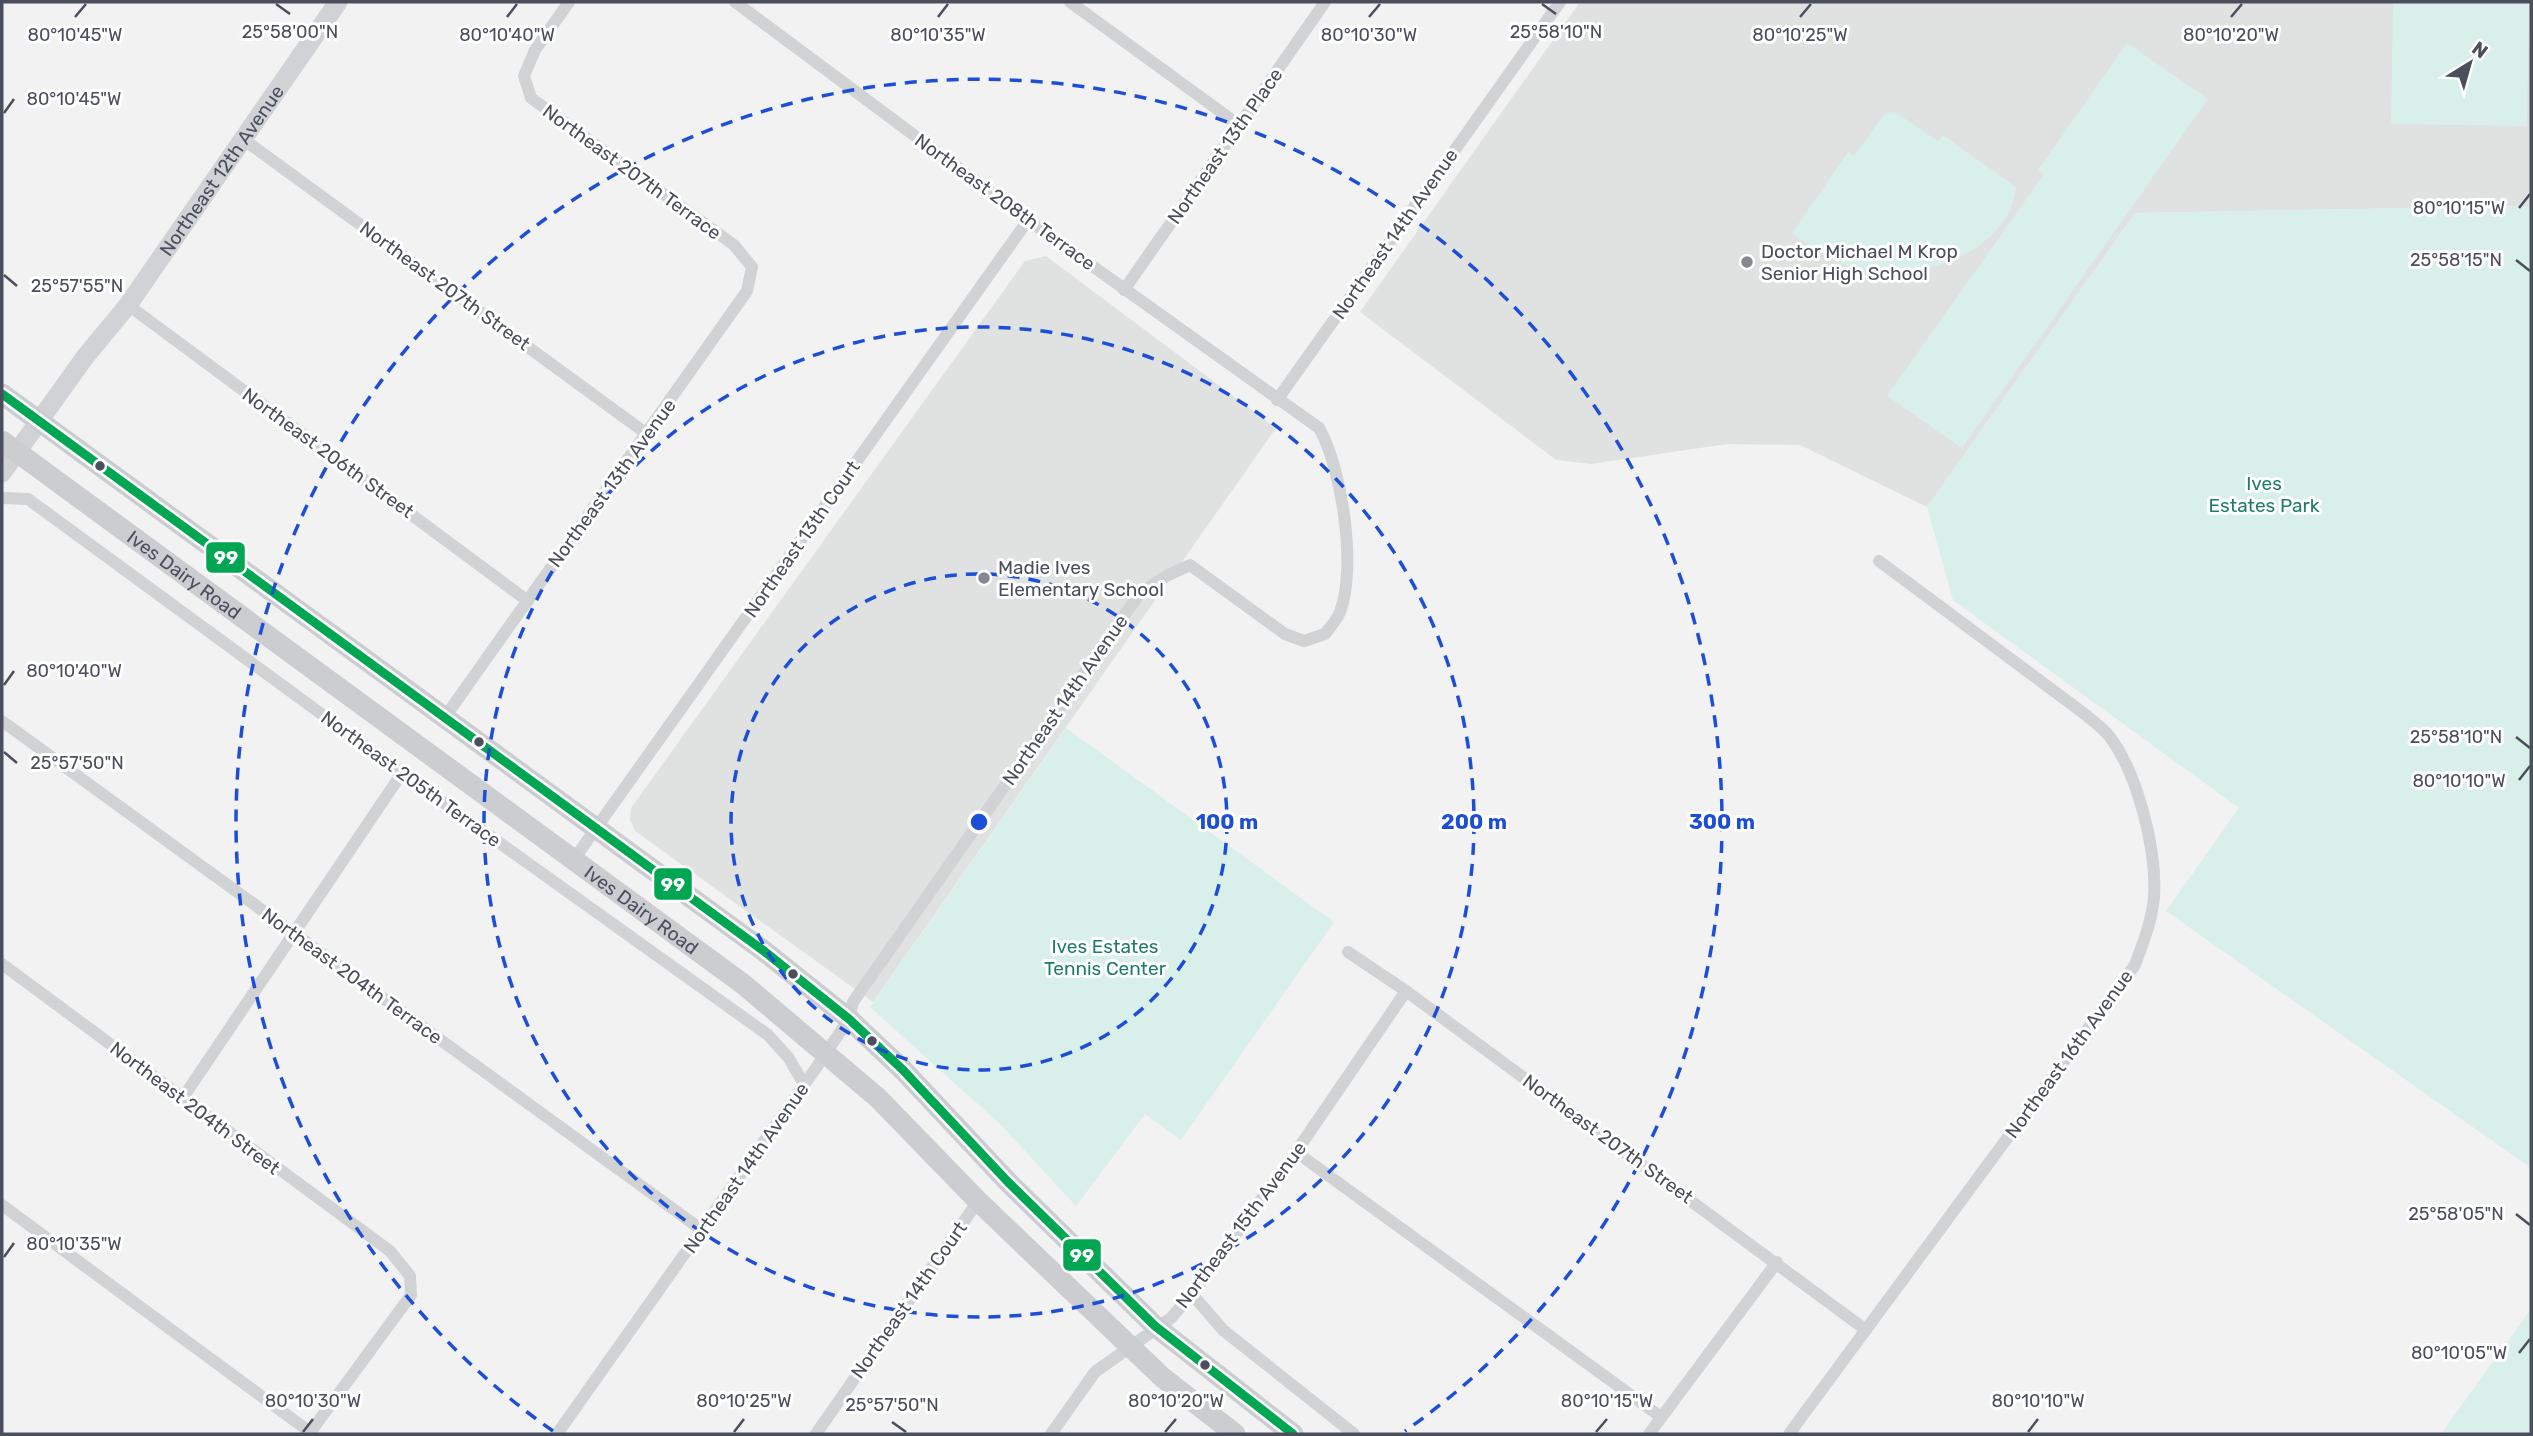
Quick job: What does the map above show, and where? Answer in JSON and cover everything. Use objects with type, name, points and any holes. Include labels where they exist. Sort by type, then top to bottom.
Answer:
[{"type":"main road","name":"Ives Dairy Road","points":[[2,394],[597,827],[764,951],[849,1019],[903,1070],[1008,1182],[1155,1326],[1293,1434]]},
{"type":"main road","name":"Ives Dairy Road","points":[[9,446],[575,858],[743,984],[878,1098],[978,1201],[1162,1377],[1235,1434]]},
{"type":"street","name":"Northeast 12th Avenue","points":[[2,473],[9,446],[38,420],[128,305],[338,2]]},
{"type":"street","name":"Northeast 207th Terrace","points":[[569,2],[535,50],[524,76],[531,98],[734,245]]},
{"type":"street","name":"Northeast 208th Terrace","points":[[735,2],[1028,220],[1277,400]]},
{"type":"street","points":[[1070,2],[1239,125]]},
{"type":"street","name":"Northeast 13th Place","points":[[1124,290],[1325,2]]},
{"type":"street","name":"Northeast 14th Avenue","points":[[557,1434],[826,1053],[849,1019],[860,992],[1140,593],[1166,576],[1190,565],[1285,634],[1304,640],[1325,634],[1340,612],[1347,578],[1342,500],[1329,446],[1319,428],[1277,400],[1560,2]]},
{"type":"street","name":"Northeast 207th Street","points":[[243,139],[648,434]]},
{"type":"street","name":"Northeast 13th Court","points":[[575,858],[1028,220]]},
{"type":"street","name":"Northeast 13th Avenue","points":[[445,717],[747,291],[752,267],[734,245]]},
{"type":"street","name":"Northeast 206th Street","points":[[128,305],[528,601]]},
{"type":"street","name":"Northeast 205th Terrace","points":[[2,498],[28,499],[402,773],[768,1035],[788,1057],[804,1084]]},
{"type":"street","name":"Northeast 16th Avenue","points":[[1789,1434],[2135,965],[2148,931],[2154,897],[2153,864],[2145,820],[2126,766],[2109,736],[2086,715],[1879,561]]},
{"type":"street","name":"Northeast 204th Terrace","points":[[2,721],[702,1230]]},
{"type":"street","points":[[182,1099],[402,773]]},
{"type":"street","name":"Northeast 207th Street","points":[[1348,952],[1406,991],[1866,1330]]},
{"type":"street","name":"Northeast 204th Street","points":[[2,964],[390,1251],[410,1276],[411,1295],[310,1433]]},
{"type":"street","name":"Northeast 15th Avenue","points":[[1051,1434],[1095,1372],[1155,1326],[1171,1318],[1192,1294],[1296,1152],[1406,991]]},
{"type":"street","points":[[1296,1152],[1661,1417]]},
{"type":"street","name":"Northeast 14th Court","points":[[816,1434],[978,1201]]},
{"type":"street","points":[[2,1205],[310,1433]]},
{"type":"street","points":[[1650,1434],[1777,1262]]},
{"type":"street","points":[[1192,1294],[1223,1330],[1354,1434]]},
{"type":"shaded area","name":"Doctor Michael M Krop Senior High School","points":[[1580,2],[2531,2],[2531,206],[2135,213],[1927,507],[1800,445],[1727,444],[1591,464],[1556,460],[1360,312]]},
{"type":"shaded area","name":"Madie Ives Elementary School","points":[[1046,256],[1276,428],[873,1002],[635,831],[630,819],[631,808],[1025,261]]},
{"type":"green space","points":[[2393,2],[2529,2],[2527,126],[2391,124]]},
{"type":"green space","points":[[2127,43],[2208,99],[1962,448],[1887,396],[2044,174],[2038,170]]},
{"type":"green space","points":[[1895,112],[1938,141],[1943,135],[2016,187],[2012,204],[1997,230],[1981,244],[1942,264],[1899,272],[1857,269],[1831,259],[1792,233],[1848,152],[1854,156],[1885,113]]},
{"type":"green space","name":"Ives Estates Park","points":[[2531,206],[2531,1168],[2166,911],[2239,808],[1953,600],[1927,507],[2135,213]]},
{"type":"green space","name":"Ives Estates Tennis Center","points":[[1066,728],[1334,922],[1181,1140],[1145,1114],[1076,1206],[999,1123],[870,1007]]},
{"type":"green space","points":[[2531,1309],[2531,1434],[2441,1434]]},
{"type":"transit line","name":"99","points":[[2,394],[764,951],[849,1019],[903,1070],[1008,1182],[1155,1326],[1293,1434]]},
{"type":"place","name":"Doctor Michael M Krop Senior High School","points":[[1747,262]]},
{"type":"place","name":"Madie Ives Elementary School","points":[[984,578]]}]
